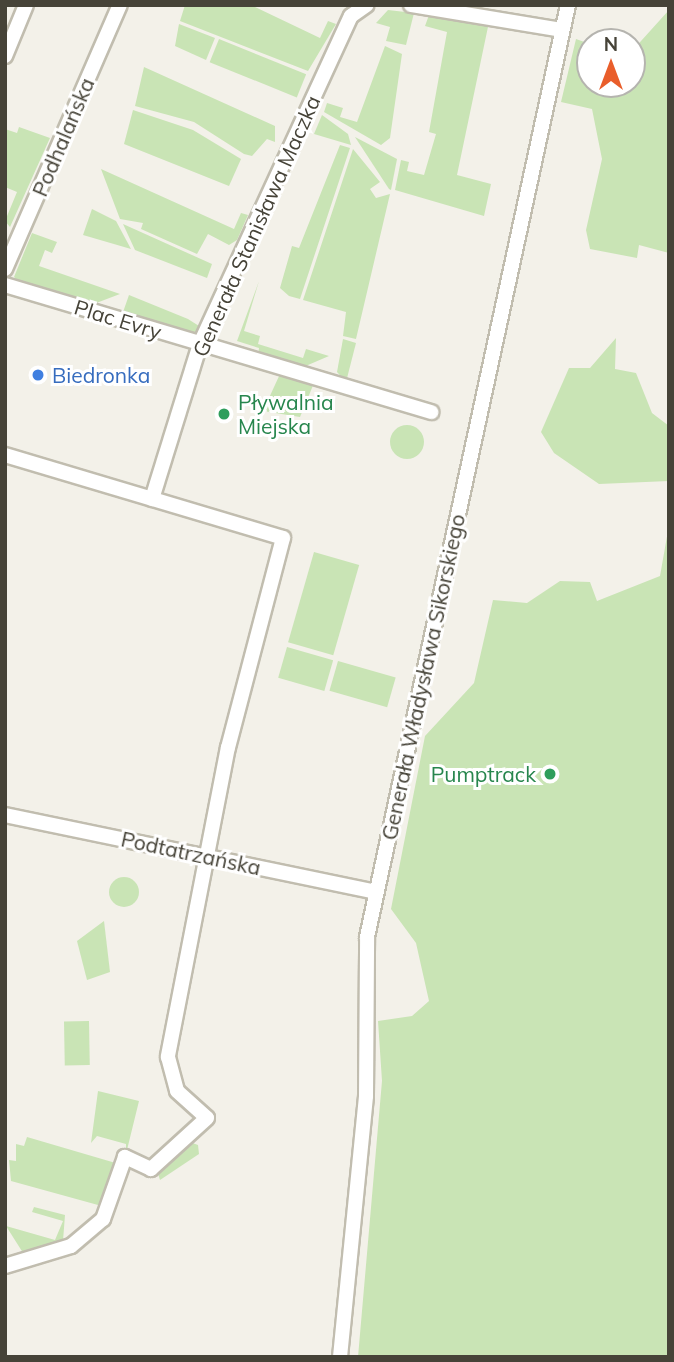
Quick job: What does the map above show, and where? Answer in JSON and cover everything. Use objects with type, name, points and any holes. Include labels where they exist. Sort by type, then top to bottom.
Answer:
[{"type":"street","points":[[5,55],[26,5]]},
{"type":"street","name":"Podhalańska","points":[[5,269],[120,5]]},
{"type":"street","name":"Generała Stanisława Maczka","points":[[152,499],[200,344],[351,16],[367,5]]},
{"type":"street","points":[[411,5],[562,30]]},
{"type":"street","name":"Generała Władysława Sikorskiego","points":[[340,1357],[366,1096],[364,968],[376,892],[568,5]]},
{"type":"street","name":"Plac Evry","points":[[5,285],[432,412]]},
{"type":"street","points":[[5,455],[283,538],[228,747],[168,1057],[177,1091],[207,1118],[151,1169],[125,1157],[103,1219],[71,1247],[5,1266]]},
{"type":"street","name":"Podtatrzańska","points":[[5,815],[376,892]]},
{"type":"green space","points":[[185,5],[251,5],[320,38],[328,21],[336,24],[308,71],[180,21]]},
{"type":"green space","points":[[388,10],[414,13],[406,45],[386,41],[390,27],[376,23]]},
{"type":"green space","points":[[669,10],[669,253],[639,245],[637,258],[590,249],[586,230],[602,159],[592,109],[561,102],[576,39],[576,98],[646,98],[646,35]]},
{"type":"green space","points":[[429,15],[489,22],[457,175],[491,184],[484,216],[395,190],[401,160],[409,162],[407,171],[424,175],[436,134],[429,132],[447,32],[425,26]]},
{"type":"green space","points":[[179,24],[215,38],[206,60],[175,46]]},
{"type":"green space","points":[[219,39],[306,74],[297,97],[210,62]]},
{"type":"green space","points":[[385,46],[402,54],[390,138],[381,145],[324,112],[327,103],[343,108],[340,117],[357,122]]},
{"type":"green space","points":[[144,67],[275,126],[275,142],[267,139],[252,156],[244,154],[194,122],[135,106]]},
{"type":"green space","points":[[133,110],[193,130],[241,159],[229,186],[124,144]]},
{"type":"green space","points":[[322,115],[348,134],[351,145],[314,134]]},
{"type":"green space","points":[[19,127],[50,138],[10,227],[5,221],[17,192],[5,187],[5,129],[17,133]]},
{"type":"green space","points":[[355,137],[397,159],[391,190],[389,189]]},
{"type":"green space","points":[[340,145],[350,148],[300,299],[289,296],[280,288],[292,246],[299,248]]},
{"type":"green space","points":[[353,149],[380,182],[370,189],[376,198],[390,194],[356,339],[343,336],[346,312],[303,300]]},
{"type":"green space","points":[[101,169],[234,229],[241,213],[248,215],[237,240],[229,245],[208,234],[197,254],[141,229],[143,223],[120,219]]},
{"type":"green space","points":[[92,209],[116,221],[131,249],[83,235]]},
{"type":"green space","points":[[123,224],[212,264],[207,278],[135,250]]},
{"type":"green space","points":[[32,233],[57,242],[52,253],[45,250],[39,266],[120,294],[91,305],[18,281],[14,277]]},
{"type":"green space","points":[[259,281],[244,331],[260,336],[258,344],[303,358],[306,349],[329,356],[301,368],[258,356],[259,348],[237,341]]},
{"type":"green space","points":[[129,295],[188,319],[199,326],[196,333],[122,315]]},
{"type":"green space","points":[[616,338],[615,369],[636,373],[652,413],[669,426],[669,481],[599,484],[554,453],[541,432],[569,368],[590,368]]},
{"type":"green space","points":[[343,339],[356,343],[346,382],[337,372]]},
{"type":"green space","points":[[280,374],[314,383],[300,417],[263,411]]},
{"type":"green space","points":[[407,425],[419,430],[424,442],[419,454],[407,459],[395,454],[390,442],[395,430]]},
{"type":"green space","points":[[669,525],[669,1357],[358,1357],[382,1081],[378,1021],[412,1016],[429,1001],[416,943],[391,909],[425,736],[474,683],[493,600],[527,603],[560,581],[590,582],[597,601],[660,576]]},
{"type":"green space","points":[[314,552],[359,565],[333,655],[288,642]]},
{"type":"green space","points":[[287,647],[333,660],[324,691],[278,678]]},
{"type":"green space","points":[[338,661],[396,678],[387,707],[329,691]]},
{"type":"green space","points":[[124,877],[130,878],[138,886],[138,898],[130,906],[124,907],[118,906],[110,898],[109,892],[110,886],[118,878]]},
{"type":"green space","points":[[104,921],[110,972],[87,980],[77,941]]},
{"type":"green space","points":[[64,1021],[89,1021],[90,1065],[65,1065]]},
{"type":"green space","points":[[98,1091],[139,1101],[126,1154],[126,1144],[97,1136],[91,1143]]},
{"type":"green space","points":[[27,1137],[119,1164],[107,1201],[98,1205],[11,1181],[9,1160],[16,1161],[16,1144],[24,1146]]},
{"type":"green space","points":[[187,1141],[198,1145],[199,1154],[160,1180],[157,1170]]},
{"type":"green space","points":[[34,1207],[65,1215],[63,1241],[25,1256],[6,1226],[55,1240],[63,1221],[32,1212]]},
{"type":"place","name":"Biedronka","points":[[38,375]]},
{"type":"place","name":"Pływalnia Miejska","points":[[224,414]]},
{"type":"place","name":"Pumptrack","points":[[550,774]]}]
